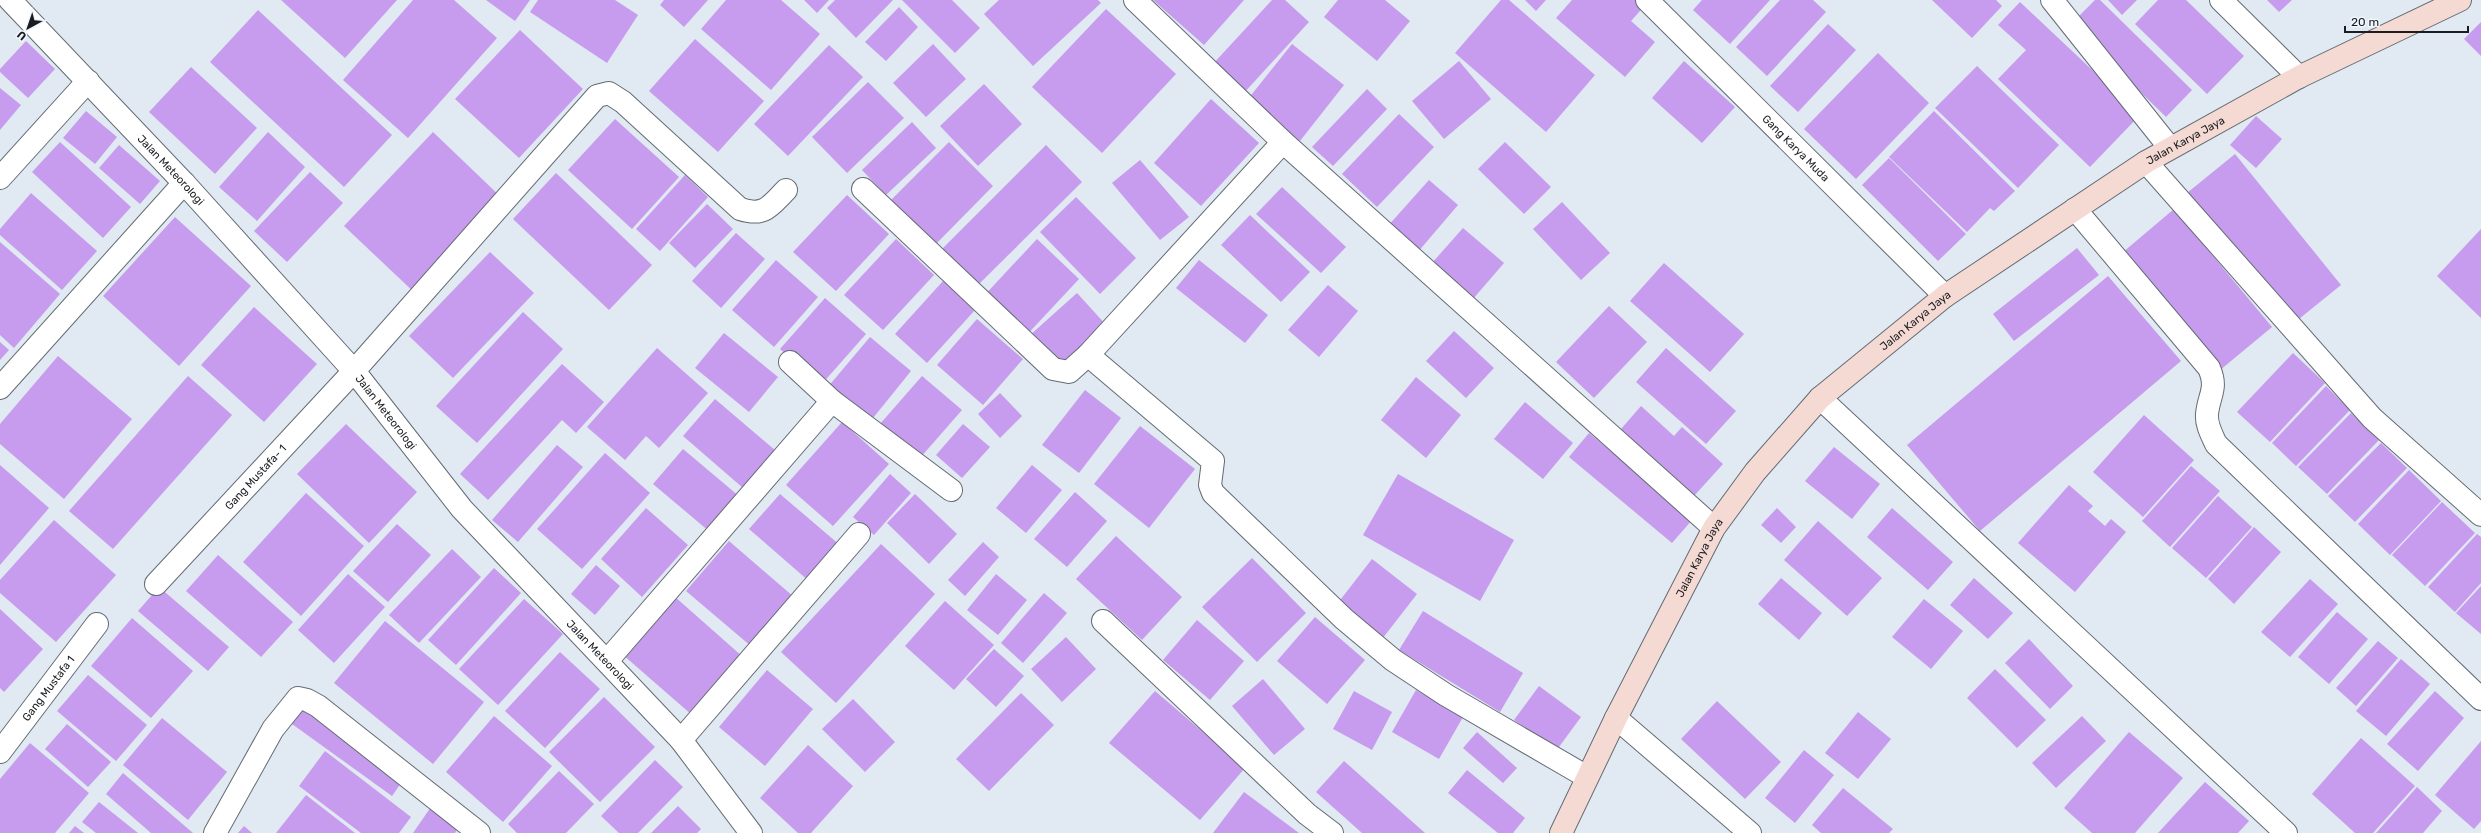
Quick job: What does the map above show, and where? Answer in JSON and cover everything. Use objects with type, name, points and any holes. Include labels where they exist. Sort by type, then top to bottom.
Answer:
[{"type":"main road","name":"Jalan Karya Jaya","points":[[1561,833],[1616,718],[1714,528],[1755,472],[1820,398],[1945,296],[2146,162],[2299,77],[2460,0]]},
{"type":"street","name":"Jalan Meteorologi","points":[[10,0],[184,183],[354,371],[462,509],[681,740],[749,832]]},
{"type":"street","points":[[1135,0],[1283,142],[1714,528]]},
{"type":"street","name":"Gang Karya Muda","points":[[1648,0],[1945,296]]},
{"type":"street","points":[[2052,0],[2170,148]]},
{"type":"street","points":[[2221,0],[2299,77]]},
{"type":"street","points":[[0,178],[88,81]]},
{"type":"street","name":"Gang Mustafa- 1","points":[[156,584],[354,371],[597,96],[609,93],[623,102],[740,209],[751,212],[765,211],[786,190]]},
{"type":"street","points":[[863,190],[1053,369],[1069,372],[1088,355],[1283,142]]},
{"type":"street","points":[[2146,162],[2372,418],[2481,515]]},
{"type":"street","points":[[0,388],[184,183]]},
{"type":"street","points":[[2075,209],[2209,368],[2214,381],[2207,415],[2210,432],[2216,444],[2481,699]]},
{"type":"street","points":[[1088,355],[1213,461],[1210,484],[1213,494],[1344,619],[1393,660],[1446,695],[1587,777]]},
{"type":"street","points":[[790,362],[832,401],[951,490]]},
{"type":"street","points":[[1820,398],[2286,833]]},
{"type":"street","points":[[607,661],[832,401]]},
{"type":"street","points":[[681,740],[859,534]]},
{"type":"street","points":[[1103,621],[1307,814],[1332,833]]},
{"type":"street","name":"Gang Mustafa 1","points":[[0,752],[97,624]]},
{"type":"street","points":[[215,833],[273,729],[298,698],[307,700],[318,706],[479,833]]},
{"type":"street","points":[[1616,718],[1750,833]]},
{"type":"building","points":[[281,0],[397,0],[345,58]]},
{"type":"building","points":[[413,0],[454,0],[497,38],[408,138],[343,80]]},
{"type":"building","points":[[486,0],[530,0],[515,21]]},
{"type":"building","points":[[538,0],[615,0],[638,15],[607,63],[530,12]]},
{"type":"building","points":[[664,0],[708,0],[684,27],[660,5]]},
{"type":"building","points":[[726,0],[781,0],[820,34],[771,90],[701,29]]},
{"type":"building","points":[[804,0],[829,0],[817,13]]},
{"type":"building","points":[[835,0],[893,0],[856,38],[827,8]]},
{"type":"building","points":[[902,0],[952,0],[980,28],[955,53]]},
{"type":"building","points":[[999,0],[1098,0],[1101,3],[1033,66],[984,14]]},
{"type":"building","points":[[1153,0],[1244,0],[1204,45]]},
{"type":"building","points":[[1272,0],[1285,0],[1309,22],[1243,94],[1212,65]]},
{"type":"building","points":[[1338,0],[1385,0],[1410,21],[1377,61],[1324,17]]},
{"type":"building","points":[[1501,0],[1509,0],[1595,75],[1546,132],[1455,53]]},
{"type":"building","points":[[1525,0],[1546,0],[1536,11]]},
{"type":"building","points":[[1572,0],[1643,0],[1647,3],[1631,21],[1655,42],[1625,77],[1556,18]]},
{"type":"building","points":[[1702,0],[1770,0],[1730,44],[1693,10]]},
{"type":"building","points":[[1780,0],[1813,0],[1826,12],[1767,76],[1736,47]]},
{"type":"building","points":[[1932,0],[1996,0],[2002,6],[1972,38]]},
{"type":"building","points":[[2095,0],[2100,0],[2192,90],[2166,117],[2071,24]]},
{"type":"building","points":[[2108,0],[2137,0],[2122,15]]},
{"type":"building","points":[[2158,0],[2186,0],[2244,56],[2207,94],[2135,24]]},
{"type":"building","points":[[2267,0],[2292,0],[2279,12]]},
{"type":"building","points":[[2020,2],[2140,115],[2090,167],[1998,79],[2026,50],[1998,25]]},
{"type":"building","points":[[899,7],[918,27],[886,61],[865,42]]},
{"type":"building","points":[[1106,9],[1176,74],[1102,153],[1032,87]]},
{"type":"building","points":[[258,10],[392,135],[344,187],[210,62]]},
{"type":"building","points":[[2481,22],[2481,56],[2464,39]]},
{"type":"building","points":[[1828,24],[1856,50],[1798,112],[1770,86]]},
{"type":"building","points":[[520,30],[583,89],[519,158],[455,99]]},
{"type":"building","points":[[695,39],[764,101],[718,152],[649,91]]},
{"type":"building","points":[[26,41],[55,69],[28,98],[0,72],[0,69]]},
{"type":"building","points":[[933,44],[966,79],[926,117],[893,83]]},
{"type":"building","points":[[1292,44],[1344,85],[1300,141],[1248,99]]},
{"type":"building","points":[[829,45],[863,77],[788,156],[754,124]]},
{"type":"building","points":[[1878,53],[1929,103],[1856,179],[1804,129]]},
{"type":"building","points":[[1459,61],[1491,99],[1444,139],[1412,101]]},
{"type":"building","points":[[1684,61],[1735,107],[1702,143],[1652,98]]},
{"type":"building","points":[[1977,66],[2059,145],[2018,188],[1935,108]]},
{"type":"building","points":[[191,67],[257,128],[215,174],[149,112]]},
{"type":"building","points":[[868,82],[904,118],[847,173],[812,137]]},
{"type":"building","points":[[984,84],[1022,124],[978,166],[940,126]]},
{"type":"building","points":[[0,88],[21,105],[0,130]]},
{"type":"building","points":[[1367,89],[1387,109],[1333,166],[1312,147]]},
{"type":"building","points":[[1211,99],[1259,143],[1201,206],[1154,163]]},
{"type":"building","points":[[86,111],[117,137],[95,164],[63,138]]},
{"type":"building","points":[[1934,111],[2015,191],[1994,211],[1990,208],[1967,232],[1889,157]]},
{"type":"building","points":[[1399,114],[1434,147],[1377,207],[1342,174]]},
{"type":"building","points":[[2256,116],[2282,139],[2256,168],[2230,145]]},
{"type":"building","points":[[615,119],[679,177],[632,229],[568,170]]},
{"type":"building","points":[[912,122],[936,148],[886,195],[862,170]]},
{"type":"building","points":[[268,132],[305,167],[257,221],[219,187]]},
{"type":"building","points":[[433,132],[504,200],[416,294],[344,226]]},
{"type":"building","points":[[60,142],[131,207],[103,238],[32,172]]},
{"type":"building","points":[[949,142],[993,186],[933,247],[888,203]]},
{"type":"building","points":[[1505,142],[1551,187],[1524,214],[1478,169]]},
{"type":"building","points":[[119,145],[160,181],[140,204],[99,168]]},
{"type":"building","points":[[1046,145],[1082,182],[978,285],[942,249]]},
{"type":"building","points":[[2235,154],[2341,285],[2294,323],[2187,193]]},
{"type":"building","points":[[1889,158],[1966,234],[1938,261],[1862,185]]},
{"type":"building","points":[[1140,160],[1189,217],[1160,240],[1112,183]]},
{"type":"building","points":[[310,172],[343,203],[287,262],[254,231]]},
{"type":"building","points":[[556,173],[652,265],[609,310],[513,219]]},
{"type":"building","points":[[685,175],[708,197],[660,251],[636,229]]},
{"type":"building","points":[[1429,180],[1458,205],[1417,253],[1387,227]]},
{"type":"building","points":[[1282,187],[1346,247],[1321,273],[1256,214]]},
{"type":"building","points":[[31,193],[97,251],[62,290],[0,235],[0,229]]},
{"type":"building","points":[[847,195],[889,234],[836,291],[793,252]]},
{"type":"building","points":[[1076,197],[1136,258],[1100,294],[1040,232]]},
{"type":"building","points":[[1562,202],[1610,253],[1581,280],[1533,229]]},
{"type":"building","points":[[707,204],[733,229],[695,268],[669,243]]},
{"type":"building","points":[[2174,209],[2272,327],[2219,371],[2122,253]]},
{"type":"building","points":[[1250,215],[1310,272],[1281,302],[1221,245]]},
{"type":"building","points":[[175,217],[251,286],[179,366],[103,296]]},
{"type":"building","points":[[1463,228],[1504,263],[1473,299],[1432,263]]},
{"type":"building","points":[[2481,229],[2481,318],[2437,276]]},
{"type":"building","points":[[736,233],[765,259],[721,308],[692,281]]},
{"type":"building","points":[[896,239],[934,275],[883,330],[844,295]]},
{"type":"building","points":[[1037,239],[1079,279],[1023,339],[981,299]]},
{"type":"building","points":[[0,242],[60,294],[14,348],[0,335]]},
{"type":"building","points":[[2077,248],[2099,275],[2014,341],[1993,314]]},
{"type":"building","points":[[490,252],[534,293],[453,378],[409,336]]},
{"type":"building","points":[[776,260],[818,297],[774,347],[732,310]]},
{"type":"building","points":[[1199,260],[1268,315],[1245,343],[1176,288]]},
{"type":"building","points":[[1664,263],[1744,334],[1710,372],[1630,301]]},
{"type":"building","points":[[2108,276],[2181,361],[1980,531],[1907,445]]},
{"type":"building","points":[[943,281],[975,310],[927,363],[895,334]]},
{"type":"building","points":[[1328,285],[1358,311],[1319,357],[1288,330]]},
{"type":"building","points":[[1077,293],[1107,326],[1058,369],[1029,336]]},
{"type":"building","points":[[825,298],[866,334],[821,385],[780,349]]},
{"type":"building","points":[[1609,306],[1647,342],[1594,398],[1556,362]]},
{"type":"building","points":[[254,307],[317,364],[264,422],[201,365]]},
{"type":"building","points":[[523,312],[563,349],[477,443],[436,406]]},
{"type":"building","points":[[977,319],[1023,359],[983,405],[937,365]]},
{"type":"building","points":[[1454,331],[1494,368],[1466,398],[1426,361]]},
{"type":"building","points":[[724,333],[778,377],[749,412],[695,368]]},
{"type":"building","points":[[870,337],[911,371],[869,423],[827,388]]},
{"type":"building","points":[[0,342],[9,350],[0,360]]},
{"type":"building","points":[[657,348],[708,393],[659,448],[646,436],[625,460],[587,427]]},
{"type":"building","points":[[1666,348],[1736,411],[1706,444],[1636,382]]},
{"type":"building","points":[[2293,353],[2325,383],[2270,442],[2237,412]]},
{"type":"building","points":[[58,356],[132,419],[64,499],[0,444],[0,424]]},
{"type":"building","points":[[562,364],[604,402],[576,433],[562,420],[488,500],[460,474]]},
{"type":"building","points":[[188,376],[232,415],[113,549],[69,511]]},
{"type":"building","points":[[922,376],[962,410],[920,458],[880,424]]},
{"type":"building","points":[[1416,377],[1461,415],[1426,458],[1381,420]]},
{"type":"building","points":[[2326,386],[2350,410],[2296,466],[2272,443]]},
{"type":"building","points":[[1085,390],[1121,418],[1079,473],[1042,445]]},
{"type":"building","points":[[1000,393],[1022,416],[1000,438],[978,414]]},
{"type":"building","points":[[715,399],[775,450],[743,488],[683,436]]},
{"type":"building","points":[[1525,402],[1573,443],[1543,479],[1494,439]]},
{"type":"building","points":[[1641,406],[1674,436],[1682,427],[1723,464],[1694,496],[1621,429]]},
{"type":"building","points":[[2351,413],[2379,440],[2327,494],[2298,467]]},
{"type":"building","points":[[2144,415],[2194,460],[2143,517],[2093,472]]},
{"type":"building","points":[[842,422],[889,464],[833,526],[786,485]]},
{"type":"building","points":[[346,424],[417,492],[369,543],[297,474]]},
{"type":"building","points":[[963,424],[990,447],[962,478],[936,455]]},
{"type":"building","points":[[1140,426],[1195,469],[1149,528],[1094,484]]},
{"type":"building","points":[[1589,433],[1692,520],[1672,543],[1569,457]]},
{"type":"building","points":[[2381,443],[2407,468],[2355,522],[2328,496]]},
{"type":"building","points":[[557,445],[583,467],[518,542],[492,520]]},
{"type":"building","points":[[1834,447],[1880,484],[1852,519],[1805,481]]},
{"type":"building","points":[[683,449],[740,497],[710,532],[653,484]]},
{"type":"building","points":[[605,453],[650,493],[582,569],[537,529]]},
{"type":"building","points":[[0,465],[49,508],[0,565]]},
{"type":"building","points":[[1032,465],[1062,490],[1026,533],[996,508]]},
{"type":"building","points":[[2191,466],[2220,491],[2170,547],[2142,521]]},
{"type":"building","points":[[2409,470],[2441,501],[2390,555],[2358,524]]},
{"type":"building","points":[[890,474],[911,493],[874,535],[853,517]]},
{"type":"building","points":[[1398,474],[1514,540],[1480,601],[1363,535]]},
{"type":"building","points":[[2069,485],[2093,506],[2088,511],[2105,526],[2111,519],[2126,532],[2075,592],[2018,543]]},
{"type":"building","points":[[1075,492],[1107,521],[1067,567],[1034,539]]},
{"type":"building","points":[[306,493],[364,546],[301,616],[243,562]]},
{"type":"building","points":[[780,494],[841,546],[810,582],[749,529]]},
{"type":"building","points":[[915,494],[957,534],[929,564],[887,523]]},
{"type":"building","points":[[2218,496],[2252,527],[2206,578],[2172,548]]},
{"type":"building","points":[[2442,502],[2475,533],[2425,586],[2392,555]]},
{"type":"building","points":[[646,508],[688,545],[642,597],[601,559]]},
{"type":"building","points":[[1777,508],[1796,527],[1781,543],[1761,525]]},
{"type":"building","points":[[1892,508],[1953,562],[1928,590],[1867,537]]},
{"type":"building","points":[[54,520],[116,575],[56,642],[0,593],[0,580]]},
{"type":"building","points":[[1818,521],[1882,578],[1847,616],[1784,560]]},
{"type":"building","points":[[397,524],[431,555],[388,602],[353,571]]},
{"type":"building","points":[[2254,527],[2281,552],[2234,604],[2208,579]]},
{"type":"building","points":[[2477,534],[2481,537],[2481,583],[2455,612],[2428,587]]},
{"type":"building","points":[[1116,536],[1182,597],[1142,640],[1076,579]]},
{"type":"building","points":[[729,541],[794,597],[752,647],[686,591]]},
{"type":"building","points":[[983,542],[999,557],[965,596],[948,580]]},
{"type":"building","points":[[881,544],[935,594],[836,703],[781,652]]},
{"type":"building","points":[[452,549],[481,577],[419,643],[389,615]]},
{"type":"building","points":[[218,555],[293,622],[261,657],[186,591]]},
{"type":"building","points":[[1252,558],[1306,613],[1257,662],[1202,607]]},
{"type":"building","points":[[1372,559],[1417,594],[1379,643],[1334,608]]},
{"type":"building","points":[[596,565],[620,586],[595,615],[571,594]]},
{"type":"building","points":[[494,568],[521,593],[456,665],[428,640]]},
{"type":"building","points":[[348,574],[385,607],[334,663],[298,630]]},
{"type":"building","points":[[996,574],[1027,600],[998,635],[967,610]]},
{"type":"building","points":[[1781,578],[1822,613],[1799,640],[1758,604]]},
{"type":"building","points":[[1974,578],[2013,613],[1988,639],[1950,605]]},
{"type":"building","points":[[2310,579],[2338,604],[2290,657],[2261,632]]},
{"type":"building","points":[[2481,586],[2481,634],[2456,613]]},
{"type":"building","points":[[159,587],[229,647],[208,671],[138,611]]},
{"type":"building","points":[[1044,593],[1067,613],[1023,663],[1001,643]]},
{"type":"building","points":[[674,596],[743,657],[692,715],[622,654]]},
{"type":"building","points":[[524,599],[563,634],[498,705],[459,669]]},
{"type":"building","points":[[1924,599],[1963,631],[1931,669],[1892,637]]},
{"type":"building","points":[[945,601],[994,645],[954,690],[905,646]]},
{"type":"building","points":[[0,609],[43,649],[4,692],[0,688]]},
{"type":"building","points":[[1423,611],[1523,673],[1500,712],[1399,650]]},
{"type":"building","points":[[2337,612],[2368,639],[2329,684],[2298,657]]},
{"type":"building","points":[[1315,617],[1365,660],[1327,704],[1277,661]]},
{"type":"building","points":[[132,618],[193,671],[151,718],[91,666]]},
{"type":"building","points":[[1197,620],[1244,661],[1210,700],[1163,660]]},
{"type":"building","points":[[385,621],[484,702],[433,764],[334,683]]},
{"type":"building","points":[[1066,637],[1096,669],[1062,702],[1031,669]]},
{"type":"building","points":[[2029,639],[2073,686],[2050,709],[2005,663]]},
{"type":"building","points":[[2378,641],[2398,658],[2356,706],[2336,688]]},
{"type":"building","points":[[994,649],[1024,676],[996,707],[966,679]]},
{"type":"building","points":[[560,652],[600,689],[545,748],[505,711]]},
{"type":"building","points":[[2401,659],[2430,684],[2386,736],[2356,711]]},
{"type":"building","points":[[1995,669],[2046,720],[2017,748],[1967,698]]},
{"type":"building","points":[[767,670],[813,709],[765,766],[719,727]]},
{"type":"building","points":[[88,675],[147,725],[116,761],[57,711]]},
{"type":"building","points":[[1263,679],[1305,729],[1274,755],[1232,706]]},
{"type":"building","points":[[1539,686],[1581,717],[1556,751],[1514,720]]},
{"type":"building","points":[[1416,690],[1463,717],[1439,759],[1392,732]]},
{"type":"building","points":[[1155,691],[1245,768],[1200,820],[1109,743]]},
{"type":"building","points":[[1354,691],[1392,712],[1372,750],[1333,729]]},
{"type":"building","points":[[2435,691],[2464,718],[2418,771],[2387,744]]},
{"type":"building","points":[[1021,693],[1054,725],[989,791],[956,759]]},
{"type":"building","points":[[604,697],[655,747],[600,802],[549,752]]},
{"type":"building","points":[[853,699],[895,742],[865,772],[822,729]]},
{"type":"building","points":[[1717,701],[1781,762],[1745,799],[1681,739]]},
{"type":"building","points":[[304,707],[404,779],[392,796],[292,724]]},
{"type":"building","points":[[1858,712],[1891,739],[1858,779],[1825,753]]},
{"type":"building","points":[[494,716],[552,766],[503,822],[446,772]]},
{"type":"building","points":[[2082,716],[2106,741],[2056,788],[2032,763]]},
{"type":"building","points":[[162,718],[227,772],[188,820],[123,765]]},
{"type":"building","points":[[67,724],[111,762],[88,787],[45,749]]},
{"type":"building","points":[[1477,732],[1517,768],[1503,783],[1463,748]]},
{"type":"building","points":[[2129,732],[2183,778],[2135,833],[2092,833],[2064,808]]},
{"type":"building","points":[[2361,738],[2415,786],[2373,833],[2355,833],[2312,794]]},
{"type":"building","points":[[2481,741],[2481,821],[2474,829],[2435,795]]},
{"type":"building","points":[[30,743],[89,793],[55,833],[0,833],[0,779]]},
{"type":"building","points":[[808,745],[853,786],[811,833],[798,833],[760,798]]},
{"type":"building","points":[[1804,750],[1834,775],[1795,823],[1765,798]]},
{"type":"building","points":[[325,751],[411,817],[399,833],[361,833],[299,786]]},
{"type":"building","points":[[655,760],[683,787],[638,833],[619,833],[601,816]]},
{"type":"building","points":[[1344,761],[1425,833],[1362,833],[1316,792]]},
{"type":"building","points":[[1467,770],[1525,818],[1513,833],[1498,833],[1448,793]]},
{"type":"building","points":[[559,771],[594,804],[566,833],[517,833],[508,824]]},
{"type":"building","points":[[123,773],[193,833],[151,833],[106,794]]},
{"type":"building","points":[[2205,782],[2249,821],[2238,833],[2158,833]]},
{"type":"building","points":[[2417,787],[2442,811],[2423,833],[2376,833]]},
{"type":"building","points":[[1843,788],[1893,829],[1889,833],[1821,833],[1812,825]]},
{"type":"building","points":[[1244,792],[1299,833],[1213,833]]},
{"type":"building","points":[[306,795],[355,833],[276,833]]},
{"type":"building","points":[[99,802],[138,833],[96,833],[82,822]]},
{"type":"building","points":[[433,804],[461,824],[455,833],[413,833]]},
{"type":"building","points":[[678,806],[701,829],[697,833],[651,833]]},
{"type":"building","points":[[75,826],[84,833],[69,833]]},
{"type":"building","points":[[244,826],[252,833],[238,833]]}]
